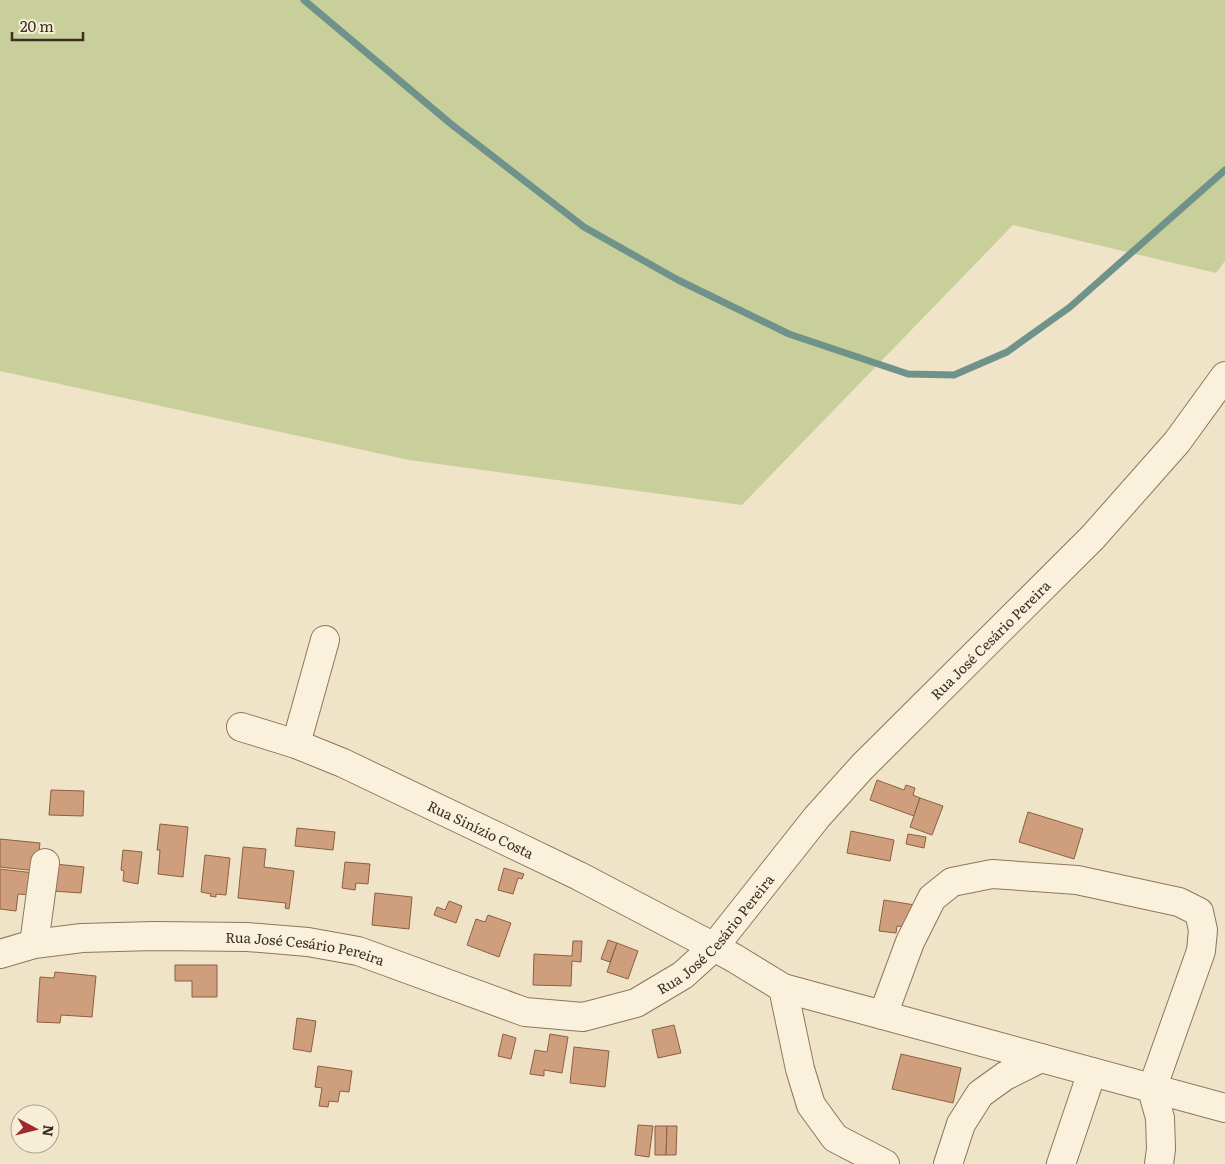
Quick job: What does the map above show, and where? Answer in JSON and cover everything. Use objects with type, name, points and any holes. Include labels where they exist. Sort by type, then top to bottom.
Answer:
[{"type":"street","name":"Rua José Cesário Pereira","points":[[0,954],[34,944],[82,938],[154,936],[247,937],[308,942],[358,951],[525,1012],[584,1018],[636,1003],[683,975],[714,947],[817,817],[869,760],[1093,537],[1177,442],[1225,376]]},
{"type":"street","points":[[296,744],[325,640]]},
{"type":"street","name":"Rua Sinízio Costa","points":[[241,727],[296,744],[342,763],[502,839],[578,876],[714,947],[782,988],[1225,1108]]},
{"type":"street","points":[[34,944],[45,863]]},
{"type":"street","points":[[883,1015],[910,942],[932,898],[952,882],[992,874],[1077,880],[1179,902],[1199,912],[1203,930],[1201,951],[1152,1089],[1160,1118],[1161,1149],[1159,1164]]},
{"type":"street","points":[[782,988],[800,1069],[811,1104],[835,1138],[885,1164]]},
{"type":"street","points":[[948,1164],[961,1124],[980,1094],[1005,1076],[1041,1058]]},
{"type":"street","points":[[1060,1164],[1092,1072]]},
{"type":"green space","points":[[0,0],[1225,0],[1225,261],[1216,273],[1013,225],[742,505],[409,460],[0,371]]},
{"type":"building","points":[[877,780],[904,790],[906,785],[915,788],[913,795],[920,798],[914,816],[870,800]]},
{"type":"building","points":[[51,790],[84,791],[83,816],[49,815]]},
{"type":"building","points":[[920,798],[943,806],[932,835],[910,827]]},
{"type":"building","points":[[1028,812],[1083,829],[1074,859],[1019,842]]},
{"type":"building","points":[[160,824],[188,827],[183,877],[158,874],[160,850],[157,850]]},
{"type":"building","points":[[297,828],[335,832],[333,850],[295,846]]},
{"type":"building","points":[[851,831],[894,840],[890,861],[847,853]]},
{"type":"building","points":[[908,834],[926,837],[924,848],[906,844]]},
{"type":"building","points":[[0,839],[40,843],[37,871],[0,867]]},
{"type":"building","points":[[243,847],[266,849],[264,867],[294,871],[289,909],[285,908],[286,903],[238,898]]},
{"type":"building","points":[[123,850],[142,852],[138,884],[123,881],[124,871],[121,870]]},
{"type":"building","points":[[205,855],[230,858],[226,895],[216,894],[216,897],[201,892]]},
{"type":"building","points":[[345,862],[370,864],[368,884],[356,883],[355,890],[342,888]]},
{"type":"building","points":[[55,864],[84,867],[81,893],[52,891]]},
{"type":"building","points":[[504,868],[524,874],[522,879],[518,878],[513,894],[498,890]]},
{"type":"building","points":[[0,869],[34,873],[31,895],[18,894],[16,911],[0,909]]},
{"type":"building","points":[[375,893],[412,897],[409,929],[372,925]]},
{"type":"building","points":[[884,900],[915,905],[907,927],[897,926],[896,933],[879,931]]},
{"type":"building","points":[[449,901],[462,906],[456,923],[434,915],[437,907],[445,910]]},
{"type":"building","points":[[488,915],[511,923],[499,957],[467,945],[476,919],[485,922]]},
{"type":"building","points":[[608,940],[617,943],[610,962],[601,959]]},
{"type":"building","points":[[573,941],[582,941],[581,962],[572,961],[571,986],[533,985],[534,954],[572,956]]},
{"type":"building","points":[[617,943],[638,951],[628,979],[607,972]]},
{"type":"building","points":[[175,965],[217,965],[217,997],[192,997],[192,981],[175,981]]},
{"type":"building","points":[[55,972],[96,976],[92,1017],[61,1015],[60,1023],[37,1022],[40,977],[54,978]]},
{"type":"building","points":[[297,1018],[316,1021],[311,1052],[293,1049]]},
{"type":"building","points":[[674,1025],[681,1053],[658,1058],[652,1030]]},
{"type":"building","points":[[503,1034],[516,1038],[511,1059],[498,1056]]},
{"type":"building","points":[[550,1034],[568,1037],[562,1073],[544,1070],[544,1076],[530,1074],[535,1050],[547,1052]]},
{"type":"building","points":[[574,1047],[609,1051],[605,1087],[570,1083]]},
{"type":"building","points":[[901,1054],[961,1068],[953,1103],[892,1089]]},
{"type":"building","points":[[318,1066],[352,1071],[349,1092],[340,1091],[338,1102],[329,1101],[328,1107],[319,1106],[322,1088],[315,1087]]},
{"type":"building","points":[[638,1125],[653,1126],[649,1157],[635,1155]]},
{"type":"building","points":[[655,1126],[667,1126],[666,1155],[655,1155]]},
{"type":"building","points":[[667,1126],[677,1126],[676,1155],[666,1155]]},
{"type":"waterway","points":[[304,0],[451,124],[584,227],[678,280],[789,334],[908,374],[954,375],[1007,352],[1070,307],[1225,170]]}]
